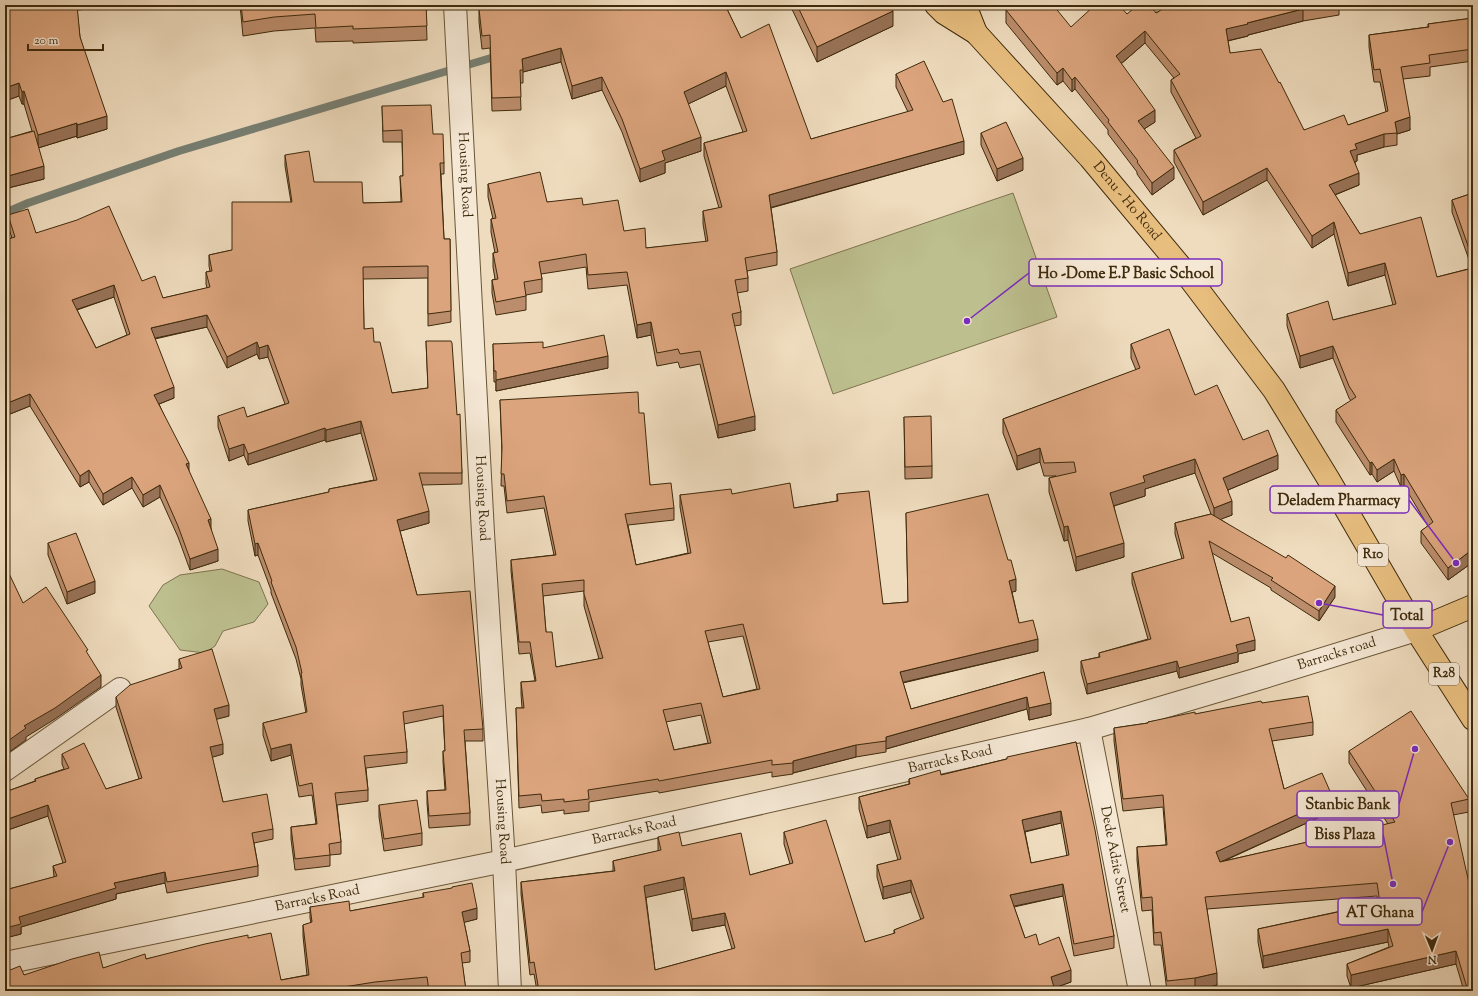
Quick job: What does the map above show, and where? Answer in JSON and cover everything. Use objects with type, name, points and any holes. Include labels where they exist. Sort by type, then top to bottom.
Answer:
[{"type":"main road","name":"Denu - Ho Road","points":[[936,5],[944,13],[976,33],[1090,158],[1181,267],[1274,390],[1329,480],[1416,630]]},
{"type":"main road","name":"Denu - Ho Road","points":[[965,5],[976,33]]},
{"type":"main road","points":[[1416,630],[1473,606]]},
{"type":"main road","name":"R28","points":[[1416,630],[1473,719]]},
{"type":"street","name":"Housing Road","points":[[455,5],[483,533],[504,861],[510,991]]},
{"type":"street","name":"Barracks road","points":[[1258,679],[1416,630]]},
{"type":"street","name":"Barracks Road","points":[[5,963],[504,861],[1089,728],[1258,679]]},
{"type":"street","points":[[5,770],[120,689]]},
{"type":"street","name":"Dede Adzie Street","points":[[1089,728],[1140,991]]},
{"type":"green space","points":[[1013,193],[1057,317],[833,394],[790,269]]},
{"type":"green space","points":[[222,569],[259,582],[268,604],[254,622],[223,631],[215,646],[205,653],[180,650],[149,606],[163,585],[180,575]]},
{"type":"building","points":[[42,5],[77,5],[80,37],[107,116],[77,125],[77,123],[38,135],[24,91],[22,92],[19,83],[5,88],[5,10]]},
{"type":"building","points":[[241,5],[426,5],[427,26],[353,29],[353,26],[316,28],[315,14],[274,17],[243,22]]},
{"type":"building","points":[[491,5],[624,5],[619,10],[630,5],[725,5],[741,38],[769,24],[811,139],[913,110],[896,74],[924,61],[943,102],[952,99],[964,141],[769,195],[777,252],[745,258],[748,278],[735,280],[741,312],[732,314],[755,416],[718,425],[700,351],[680,354],[678,349],[657,353],[651,322],[637,325],[627,272],[588,275],[586,254],[539,262],[542,279],[524,282],[526,296],[496,302],[492,280],[498,279],[493,253],[498,252],[491,219],[496,218],[488,184],[540,172],[547,202],[582,198],[583,205],[618,200],[624,231],[645,228],[646,248],[708,241],[703,211],[722,207],[704,143],[747,131],[726,72],[684,92],[701,137],[662,151],[665,160],[640,169],[622,119],[602,77],[572,86],[561,48],[522,59],[523,70],[520,70],[521,97],[492,98],[490,35],[482,36],[479,9],[491,7]]},
{"type":"building","points":[[797,5],[840,5],[841,8],[847,5],[890,5],[893,11],[817,47]]},
{"type":"building","points":[[1013,5],[1053,5],[1071,27],[1095,5],[1119,5],[1127,14],[1138,5],[1150,5],[1156,13],[1168,5],[1325,5],[1303,9],[1226,29],[1230,53],[1261,49],[1279,83],[1280,82],[1304,130],[1344,115],[1348,125],[1388,111],[1380,69],[1374,70],[1369,35],[1429,27],[1428,24],[1473,18],[1473,49],[1429,55],[1430,63],[1401,67],[1410,117],[1395,122],[1397,133],[1384,134],[1355,144],[1357,149],[1350,151],[1359,173],[1329,185],[1360,234],[1421,217],[1437,277],[1473,268],[1473,549],[1448,568],[1421,531],[1433,522],[1404,474],[1401,475],[1394,459],[1377,470],[1372,462],[1370,463],[1336,410],[1356,397],[1349,386],[1333,346],[1300,356],[1287,314],[1328,301],[1333,320],[1396,304],[1385,263],[1348,273],[1334,222],[1312,236],[1267,168],[1203,202],[1174,150],[1201,136],[1171,80],[1180,74],[1145,31],[1116,56],[1155,110],[1138,121],[1174,167],[1152,183],[1137,162],[1138,161],[1108,122],[1109,120],[1075,77],[1072,80],[1063,68],[1057,73],[1006,10]]},
{"type":"building","points":[[431,105],[433,134],[443,134],[444,163],[440,163],[444,239],[450,239],[451,311],[428,314],[428,266],[363,267],[364,329],[373,328],[374,342],[380,342],[392,393],[428,388],[426,341],[451,341],[452,343],[457,415],[460,414],[462,473],[419,473],[429,511],[397,520],[417,595],[470,591],[483,729],[464,730],[470,813],[429,816],[427,791],[446,790],[443,751],[445,751],[443,705],[403,712],[407,752],[364,756],[368,790],[335,793],[341,842],[329,844],[330,855],[295,859],[291,827],[317,824],[312,783],[299,786],[291,744],[271,749],[263,723],[307,712],[302,673],[296,647],[271,582],[272,581],[258,543],[255,544],[248,510],[329,492],[329,489],[377,480],[361,421],[326,430],[325,428],[248,454],[244,444],[229,449],[218,416],[244,407],[247,417],[289,403],[268,345],[259,348],[257,342],[227,357],[207,315],[151,328],[174,387],[154,395],[189,463],[186,464],[211,519],[208,520],[218,549],[190,559],[178,526],[160,485],[143,495],[132,477],[103,494],[89,470],[80,476],[30,394],[5,404],[5,240],[15,237],[8,215],[28,209],[36,233],[77,220],[109,206],[142,281],[155,276],[163,298],[210,287],[206,272],[212,271],[209,255],[232,250],[232,202],[292,202],[285,155],[309,151],[314,182],[362,182],[363,203],[402,202],[400,176],[403,176],[402,130],[383,131],[382,106]],"holes":[[[114,285],[130,334],[96,348],[72,300]]]},
{"type":"building","points":[[1006,122],[1023,158],[997,169],[981,133]]},
{"type":"building","points":[[34,131],[44,166],[8,176],[5,168],[5,139]]},
{"type":"building","points":[[1473,193],[1473,260],[1452,200]]},
{"type":"building","points":[[1169,329],[1195,395],[1217,385],[1243,440],[1268,430],[1278,455],[1223,478],[1232,501],[1214,508],[1195,459],[1143,476],[1145,482],[1110,493],[1124,543],[1076,557],[1068,526],[1064,527],[1049,478],[1076,472],[1074,462],[1044,463],[1040,448],[1017,456],[1003,419],[1140,368],[1131,344]]},
{"type":"building","points":[[604,335],[608,356],[496,380],[496,371],[494,371],[493,344],[543,342],[543,348]]},
{"type":"building","points":[[638,392],[639,413],[644,413],[650,485],[671,483],[674,508],[625,514],[636,565],[691,553],[680,495],[731,489],[732,494],[790,483],[794,508],[838,501],[837,494],[869,491],[883,604],[908,602],[906,513],[988,494],[1008,560],[1011,560],[1016,579],[1009,581],[1019,623],[1033,620],[1038,639],[900,672],[911,709],[1044,672],[1051,703],[1029,708],[1027,697],[886,737],[886,741],[856,745],[793,761],[793,763],[772,765],[772,760],[659,781],[658,779],[588,790],[589,799],[564,802],[564,799],[542,801],[541,794],[519,796],[516,708],[524,708],[521,682],[536,681],[530,642],[519,642],[511,560],[556,555],[544,496],[507,501],[504,474],[501,474],[502,448],[500,400]],"holes":[[[584,580],[584,594],[603,658],[556,667],[552,632],[546,632],[542,584]],[[743,624],[760,689],[723,697],[705,631]],[[701,703],[711,743],[674,750],[663,710]]]},
{"type":"building","points":[[931,416],[932,466],[905,467],[904,417]]},
{"type":"building","points":[[1211,514],[1286,558],[1288,555],[1335,586],[1319,611],[1271,580],[1273,578],[1209,541],[1231,622],[1249,617],[1255,640],[1236,645],[1238,652],[1179,668],[1177,661],[1087,684],[1081,661],[1100,657],[1099,653],[1151,639],[1132,573],[1184,558],[1175,523]]},
{"type":"building","points":[[76,533],[95,581],[67,592],[48,543]]},
{"type":"building","points":[[5,565],[23,603],[46,587],[88,650],[86,651],[101,675],[55,708],[24,726],[26,728],[5,743]]},
{"type":"building","points":[[212,649],[229,705],[214,709],[223,744],[210,747],[223,802],[267,794],[273,829],[252,833],[258,866],[167,882],[165,872],[114,883],[116,888],[19,917],[21,924],[5,928],[5,875],[9,889],[57,876],[53,866],[66,862],[48,805],[5,820],[5,792],[36,781],[35,779],[69,768],[62,754],[84,743],[106,789],[142,778],[116,697],[130,685],[182,668],[179,659]]},
{"type":"building","points":[[1308,696],[1313,722],[1269,729],[1284,789],[1322,773],[1333,798],[1216,852],[1220,862],[1395,822],[1349,751],[1411,711],[1469,799],[1451,803],[1473,901],[1473,991],[1468,991],[1456,951],[1351,975],[1347,964],[1393,946],[1388,929],[1263,956],[1258,929],[1380,903],[1377,883],[1205,897],[1217,973],[1195,978],[1167,981],[1161,932],[1154,933],[1152,897],[1142,898],[1137,847],[1167,845],[1163,795],[1123,799],[1114,728],[1148,723],[1195,712],[1195,714],[1261,701],[1262,703]]},
{"type":"building","points":[[1076,742],[1095,830],[1114,936],[1074,944],[1063,884],[1010,895],[1025,938],[1036,934],[1039,945],[1059,937],[1071,970],[1051,977],[1055,991],[539,991],[534,962],[530,963],[521,882],[615,871],[613,861],[661,850],[658,837],[679,832],[682,846],[741,833],[750,875],[793,863],[784,832],[826,820],[865,942],[895,933],[894,930],[924,918],[911,880],[883,887],[877,865],[901,859],[890,820],[867,826],[859,797],[910,784],[909,779],[940,770],[941,775],[1007,759],[1007,757]],"holes":[[[1061,811],[1069,855],[1031,863],[1022,820]],[[684,877],[692,919],[725,913],[735,948],[655,970],[644,886]]]},
{"type":"building","points":[[417,800],[422,833],[384,839],[379,805]]},
{"type":"building","points":[[472,883],[477,908],[462,912],[470,951],[461,953],[466,991],[429,991],[427,977],[375,982],[331,989],[331,991],[5,991],[5,972],[20,966],[24,975],[72,959],[99,952],[103,968],[145,954],[146,959],[248,935],[248,938],[271,933],[281,980],[309,975],[303,925],[312,922],[310,907],[349,901],[350,911],[424,897],[423,893]]},
{"type":"waterway","points":[[5,213],[28,203],[179,151],[501,55]]},
{"type":"place","name":"Ho -Dome E.P Basic School","points":[[967,321]]},
{"type":"place","name":"Deladem Pharmacy","points":[[1456,563]]},
{"type":"place","name":"Total","points":[[1319,603]]},
{"type":"place","name":"Stanbic Bank","points":[[1415,749]]},
{"type":"place","name":"AT Ghana","points":[[1450,842]]},
{"type":"place","name":"Biss Plaza","points":[[1393,884]]}]
